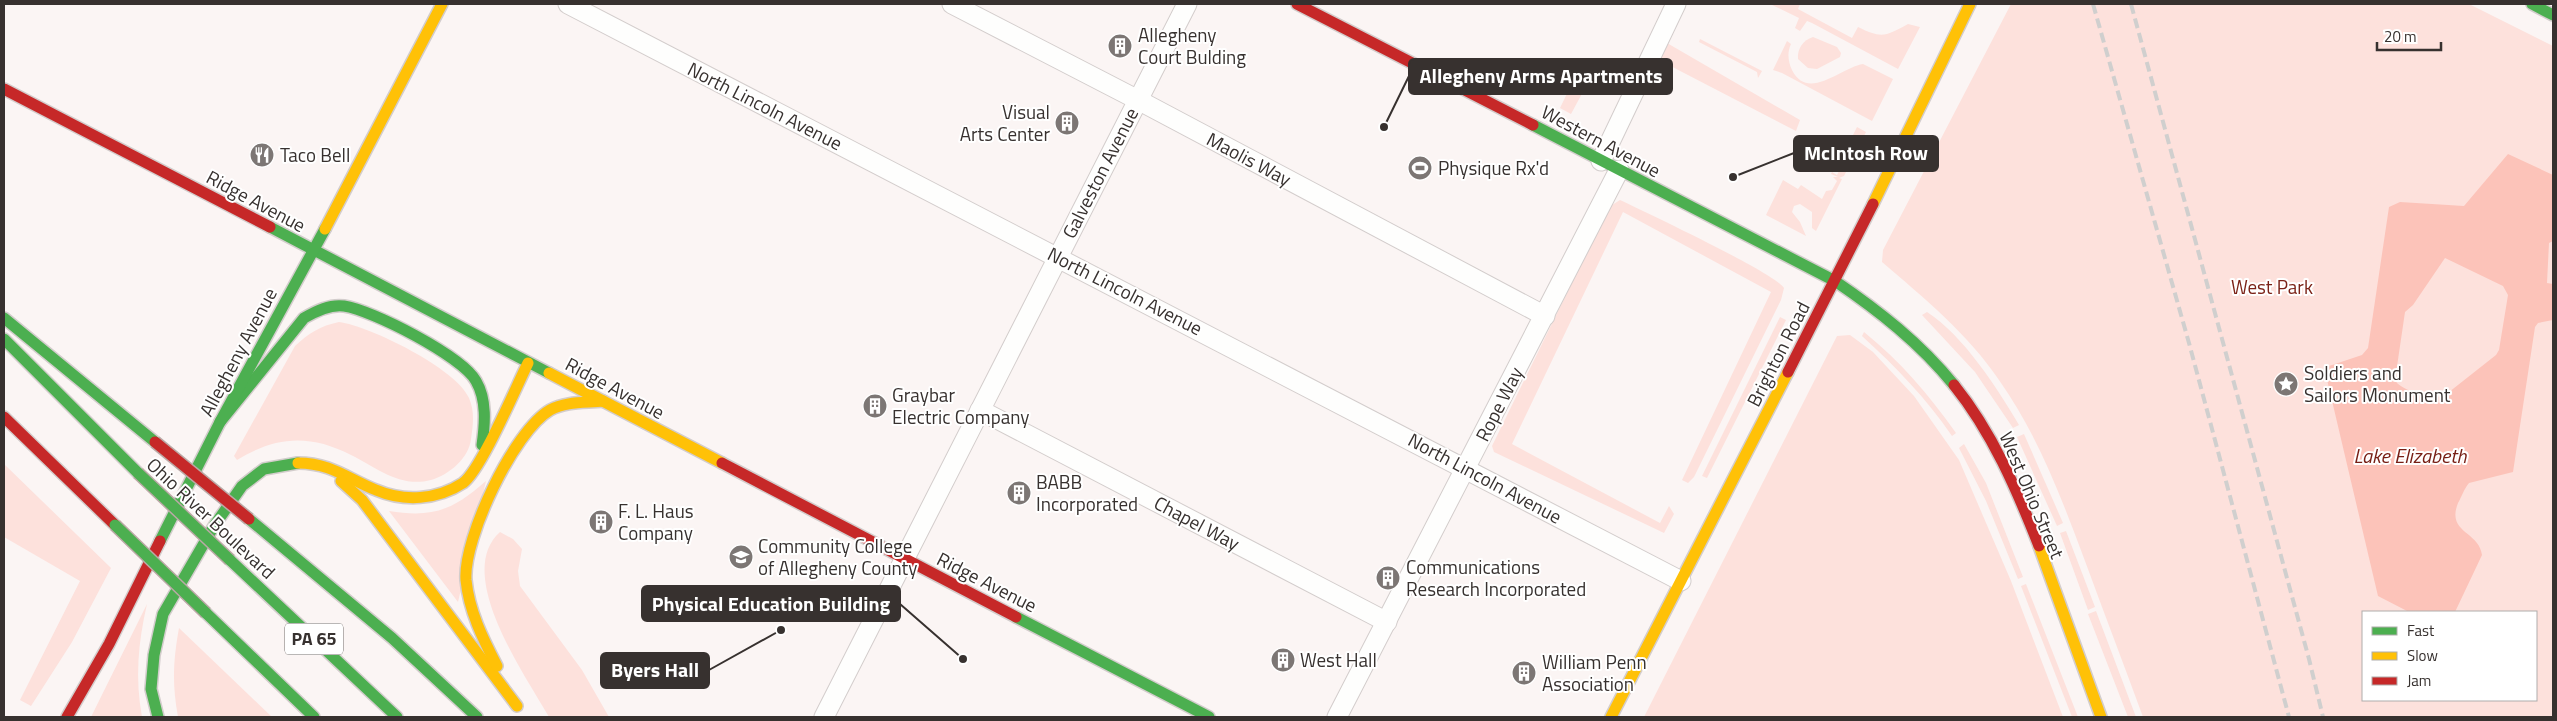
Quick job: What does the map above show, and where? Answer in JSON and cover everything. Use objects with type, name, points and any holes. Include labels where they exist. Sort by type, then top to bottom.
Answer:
[{"type":"main road","name":"Allegheny Avenue","points":[[67,717],[109,644],[220,422],[442,4]]},
{"type":"main road","name":"Western Avenue","points":[[1298,4],[1835,281]]},
{"type":"main road","name":"Brighton Road","points":[[1611,717],[1835,281],[1970,4]]},
{"type":"main road","points":[[2532,4],[2553,15]]},
{"type":"main road","name":"Ridge Avenue","points":[[4,89],[1210,717]]},
{"type":"main road","name":"West Ohio Street","points":[[1835,281],[1881,314],[1925,354],[1971,408],[1991,440],[2019,501],[2101,717]]},
{"type":"main road","points":[[220,422],[304,318],[323,308],[342,306],[356,308],[456,360],[474,377],[481,391],[485,423],[480,461]]},
{"type":"main road","points":[[4,318],[392,638],[477,717]]},
{"type":"main road","name":"Ohio River Boulevard","points":[[4,339],[138,473],[397,717]]},
{"type":"main road","points":[[158,717],[151,689],[154,655],[163,614],[214,526],[242,486],[264,469],[289,463],[312,463],[351,476],[376,490],[408,500],[436,495],[464,482],[480,461],[528,362]]},
{"type":"main road","points":[[517,706],[472,617],[466,565],[470,545],[476,527],[514,450],[533,424],[551,409],[603,401]]},
{"type":"main road","name":"PA 65","points":[[4,417],[314,717]]},
{"type":"main road","points":[[312,463],[340,480],[362,500],[524,717]]},
{"type":"street","name":"North Lincoln Avenue","points":[[568,4],[1058,256],[1681,581]]},
{"type":"street","name":"Maolis Way","points":[[952,4],[1138,100],[1545,316]]},
{"type":"street","name":"Galveston Avenue","points":[[824,717],[1187,4]]},
{"type":"street","points":[[1601,160],[1676,4]]},
{"type":"street","name":"Rope Way","points":[[1337,717],[1545,316],[1618,170]]},
{"type":"street","name":"Chapel Way","points":[[980,410],[1386,622]]},
{"type":"green space","points":[[1770,4],[1800,4],[1798,9],[1852,38],[1858,27],[1873,33],[1884,34],[1908,24],[1920,27],[1898,69],[1807,21],[1800,31],[1795,28],[1799,18]]},
{"type":"green space","name":"West Park","points":[[2011,4],[2469,4],[2553,46],[2553,717],[2143,717],[2067,514],[2048,468],[2026,423],[1999,380],[1974,347],[1945,317],[1882,262],[1883,250]]},
{"type":"green space","points":[[1813,37],[1837,47],[1841,53],[1840,57],[1817,69],[1808,68],[1798,59],[1799,52],[1804,43]]},
{"type":"green space","points":[[1700,39],[1762,71],[1758,78],[1757,72],[1699,42]]},
{"type":"green space","points":[[1787,41],[1791,44],[1788,57],[1792,70],[1799,79],[1807,83],[1826,80],[1863,64],[1893,79],[1872,121],[1773,70]]},
{"type":"green space","points":[[1667,43],[1800,120],[1796,131],[1659,60]]},
{"type":"green space","points":[[1579,69],[1583,71],[1577,83],[1585,88],[1571,114],[1560,108]]},
{"type":"green space","points":[[1857,127],[1866,132],[1844,176],[1839,178],[1842,179],[1816,231],[1812,228],[1812,212],[1800,204],[1794,206],[1792,212],[1800,222],[1806,236],[1766,215],[1783,180],[1798,189],[1801,185],[1822,199],[1826,191],[1832,190],[1837,181],[1833,177],[1838,177],[1831,174],[1832,172],[1837,175],[1841,167],[1836,164],[1834,159],[1828,158],[1830,153],[1815,146],[1819,137],[1825,140],[1827,137],[1847,147]]},
{"type":"green space","points":[[1620,200],[1735,257],[1775,280],[1784,288],[1781,300],[1694,477],[1688,483],[1682,480],[1771,292],[1623,212],[1512,444],[1660,523],[1669,506],[1674,514],[1664,533],[1494,452],[1492,446],[1609,207]]},
{"type":"green space","points":[[1927,312],[1954,334],[1966,348],[1990,379],[2019,425],[2013,428],[1975,372],[1922,315]]},
{"type":"green space","points":[[1780,317],[1786,320],[1707,478],[1702,476]]},
{"type":"green space","points":[[339,322],[371,331],[391,340],[431,362],[448,374],[461,387],[471,403],[473,413],[472,429],[466,453],[451,470],[438,478],[420,482],[399,479],[336,448],[307,441],[279,442],[251,452],[237,460],[234,456],[295,346],[315,331]]},
{"type":"green space","points":[[1864,332],[1914,380],[1956,433],[1952,436],[1910,383],[1862,336]]},
{"type":"green space","points":[[1850,335],[1873,352],[1914,396],[1959,460],[2011,581],[2063,717],[1644,717],[1837,336]]},
{"type":"green space","points":[[2024,434],[2063,523],[2057,526],[2017,437]]},
{"type":"green space","points":[[1964,444],[1986,483],[2023,577],[2018,579],[1986,501],[1959,448]]},
{"type":"green space","points":[[4,464],[111,568],[72,642],[31,706],[20,700],[80,581],[4,537]]},
{"type":"green space","points":[[486,481],[458,602],[389,511],[418,513],[442,510],[463,499]]},
{"type":"green space","points":[[2066,531],[2095,607],[2088,610],[2060,533]]},
{"type":"green space","points":[[500,532],[513,539],[522,549],[518,571],[520,586],[582,670],[609,717],[549,717],[525,677],[498,625],[489,598],[485,573],[488,550]]},
{"type":"green space","points":[[2026,584],[2078,717],[2072,717],[2021,586]]},
{"type":"green space","points":[[147,604],[138,660],[142,717],[91,717]]},
{"type":"green space","points":[[2096,611],[2136,717],[2128,717],[2088,614]]},
{"type":"green space","points":[[179,628],[272,717],[178,717],[174,672]]},
{"type":"water","name":"Lake Elizabeth","points":[[2508,154],[2553,175],[2553,241],[2549,243],[2547,283],[2553,284],[2553,320],[2538,323],[2535,327],[2513,472],[2469,483],[2458,503],[2455,513],[2456,520],[2480,547],[2482,555],[2455,611],[2407,611],[2378,596],[2325,371],[2326,367],[2362,355],[2368,348],[2389,207],[2400,202],[2464,206]],"holes":[[[2445,258],[2503,286],[2508,295],[2499,350],[2496,355],[2444,396],[2439,397],[2410,391],[2398,384],[2395,380],[2405,312],[2413,305]]]},
{"type":"railway","points":[[2093,4],[2189,343],[2289,717]]},
{"type":"railway","points":[[2131,4],[2309,659],[2323,717]]},
{"type":"traffic: fast","points":[[2532,4],[2553,15]]},
{"type":"traffic: fast","points":[[1533,125],[1835,281],[1898,328],[1927,355],[1954,385]]},
{"type":"traffic: fast","points":[[270,227],[549,373]]},
{"type":"traffic: fast","points":[[160,541],[220,422],[325,229]]},
{"type":"traffic: fast","points":[[220,422],[304,318],[328,307],[344,306],[374,316],[415,336],[453,359],[467,371],[480,388],[484,404],[482,445]]},
{"type":"traffic: fast","points":[[4,318],[155,442]]},
{"type":"traffic: fast","points":[[4,339],[138,473]]},
{"type":"traffic: fast","points":[[158,717],[151,689],[154,655],[163,614],[214,526],[242,486],[264,469],[298,463]]},
{"type":"traffic: fast","points":[[138,473],[230,560]]},
{"type":"traffic: fast","points":[[249,519],[392,638],[477,717]]},
{"type":"traffic: fast","points":[[115,525],[206,613]]},
{"type":"traffic: fast","points":[[230,560],[397,717]]},
{"type":"traffic: fast","points":[[206,613],[314,717]]},
{"type":"traffic: fast","points":[[1016,617],[1209,717]]},
{"type":"traffic: slow","points":[[325,229],[442,4]]},
{"type":"traffic: slow","points":[[1873,204],[1970,4]]},
{"type":"traffic: slow","points":[[298,463],[330,469],[376,490],[409,498],[431,496],[453,489],[463,483],[479,462],[498,427],[528,363]]},
{"type":"traffic: slow","points":[[1611,717],[1788,372]]},
{"type":"traffic: slow","points":[[549,373],[722,463]]},
{"type":"traffic: slow","points":[[497,666],[473,614],[466,580],[467,561],[482,513],[493,487],[507,462],[521,440],[536,422],[556,407],[603,401]]},
{"type":"traffic: slow","points":[[341,481],[362,500],[517,706]]},
{"type":"traffic: slow","points":[[2039,546],[2101,717]]},
{"type":"traffic: jam","points":[[1297,4],[1533,125]]},
{"type":"traffic: jam","points":[[4,89],[270,227]]},
{"type":"traffic: jam","points":[[1788,372],[1873,204]]},
{"type":"traffic: jam","points":[[1954,385],[1968,403],[1992,442],[2022,504],[2039,546]]},
{"type":"traffic: jam","points":[[4,417],[115,525]]},
{"type":"traffic: jam","points":[[155,442],[249,519]]},
{"type":"traffic: jam","points":[[722,463],[1016,617]]},
{"type":"traffic: jam","points":[[67,717],[109,644],[160,541]]},
{"type":"place","name":"Allegheny Court Bulding","points":[[1120,46]]},
{"type":"place","name":"Visual Arts Center","points":[[1067,123]]},
{"type":"place","name":"Allegheny Arms Apartments","points":[[1384,127]]},
{"type":"place","name":"Taco Bell","points":[[262,155]]},
{"type":"place","name":"Physique Rx'd","points":[[1420,168]]},
{"type":"place","name":"McIntosh Row","points":[[1733,177]]},
{"type":"place","name":"Soldiers and Sailors Monument","points":[[2286,384]]},
{"type":"place","name":"Graybar Electric Company","points":[[875,406]]},
{"type":"place","name":"BABB Incorporated","points":[[1019,493]]},
{"type":"place","name":"F. L. Haus Company","points":[[601,522]]},
{"type":"place","name":"Community College of Allegheny County","points":[[741,557]]},
{"type":"place","name":"Communications Research Incorporated","points":[[1388,578]]},
{"type":"place","name":"Byers Hall","points":[[781,630]]},
{"type":"place","name":"Physical Education Building","points":[[963,659]]},
{"type":"place","name":"West Hall","points":[[1283,660]]},
{"type":"place","name":"William Penn Association","points":[[1524,673]]}]
